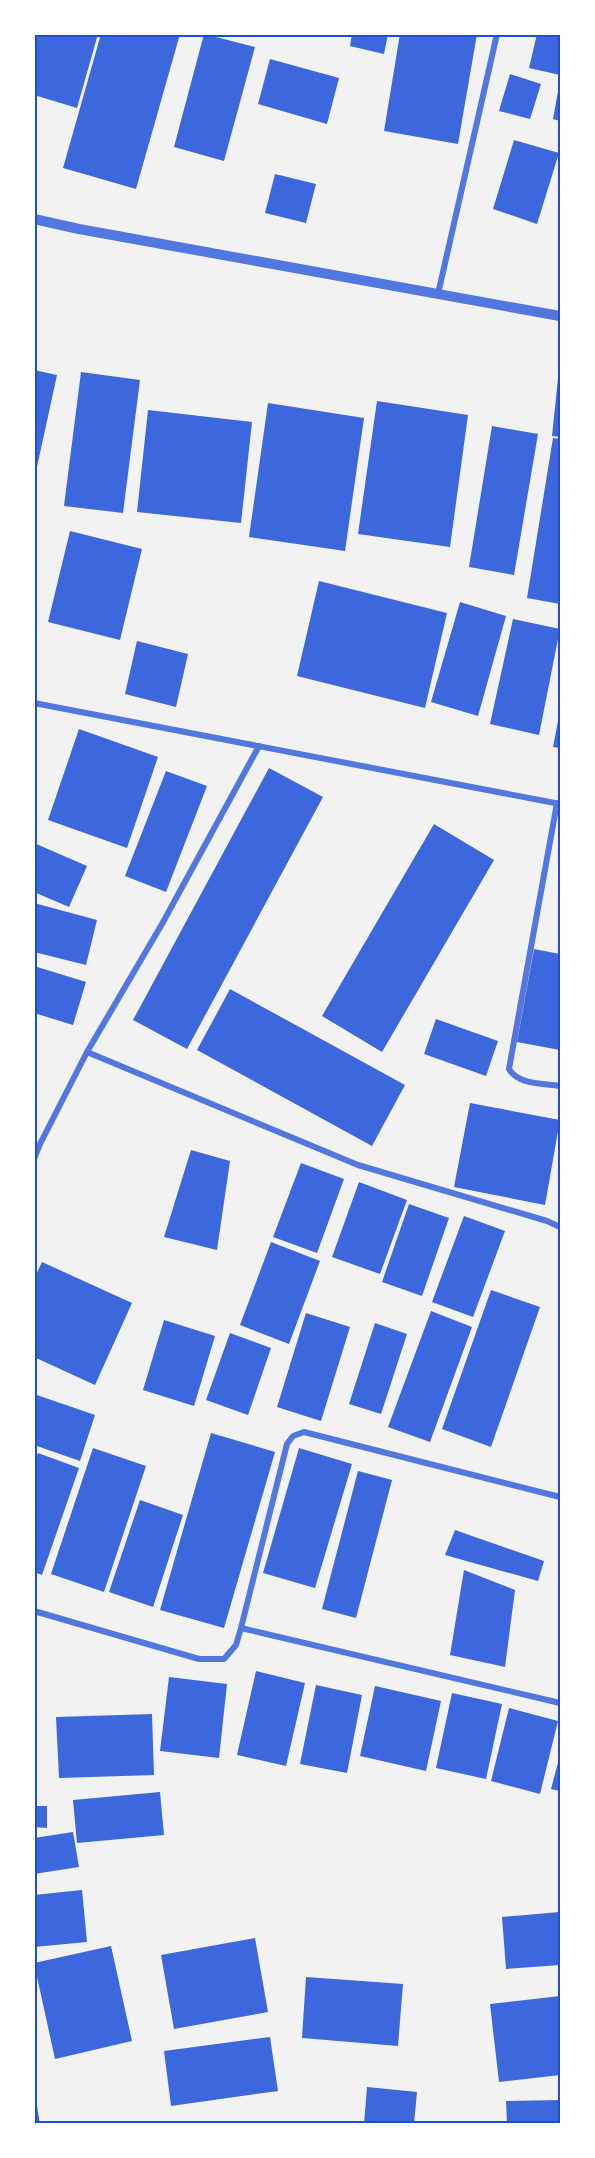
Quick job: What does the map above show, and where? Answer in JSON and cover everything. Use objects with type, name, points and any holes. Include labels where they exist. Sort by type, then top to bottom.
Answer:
[{"type":"street","points":[[438,294],[497,34]]},
{"type":"street","points":[[34,219],[561,316]]},
{"type":"street","points":[[34,703],[559,803],[509,1070],[513,1077],[520,1080],[561,1086]]},
{"type":"street","points":[[34,1159],[87,1052],[162,924],[259,746]]},
{"type":"street","points":[[87,1052],[358,1165],[561,1227]]},
{"type":"street","points":[[34,1611],[199,1659],[224,1659],[236,1645],[241,1628],[287,1444],[293,1436],[304,1432],[561,1497]]},
{"type":"street","points":[[241,1628],[561,1703]]},
{"type":"building","points":[[34,34],[98,34],[77,108],[34,95]]},
{"type":"building","points":[[101,34],[180,34],[136,189],[63,168]]},
{"type":"building","points":[[204,34],[255,47],[224,161],[174,147]]},
{"type":"building","points":[[352,34],[388,34],[384,54],[350,46]]},
{"type":"building","points":[[400,34],[477,34],[458,144],[384,131]]},
{"type":"building","points":[[537,34],[560,36],[560,75],[529,68]]},
{"type":"building","points":[[270,59],[339,78],[327,124],[258,104]]},
{"type":"building","points":[[510,74],[541,84],[530,119],[499,111]]},
{"type":"building","points":[[558,91],[560,91],[560,121],[553,119]]},
{"type":"building","points":[[514,140],[559,153],[537,224],[493,209]]},
{"type":"building","points":[[275,174],[316,184],[306,223],[265,213]]},
{"type":"building","points":[[34,370],[57,375],[35,476],[34,476]]},
{"type":"building","points":[[560,370],[560,437],[552,436]]},
{"type":"building","points":[[81,372],[140,380],[123,513],[64,506]]},
{"type":"building","points":[[377,401],[468,415],[450,547],[358,534]]},
{"type":"building","points":[[268,403],[364,418],[345,551],[249,537]]},
{"type":"building","points":[[148,410],[252,422],[241,523],[137,512]]},
{"type":"building","points":[[492,426],[538,434],[514,575],[469,567]]},
{"type":"building","points":[[553,438],[560,439],[560,604],[527,598]]},
{"type":"building","points":[[70,531],[142,549],[120,640],[48,622]]},
{"type":"building","points":[[319,581],[447,613],[425,708],[297,676]]},
{"type":"building","points":[[460,602],[506,616],[478,716],[431,702]]},
{"type":"building","points":[[513,619],[560,629],[539,735],[490,724]]},
{"type":"building","points":[[137,641],[188,654],[176,707],[125,694]]},
{"type":"building","points":[[560,716],[560,748],[553,747]]},
{"type":"building","points":[[79,729],[158,757],[127,848],[48,820]]},
{"type":"building","points":[[269,768],[323,797],[187,1049],[133,1020]]},
{"type":"building","points":[[166,771],[207,786],[166,892],[125,876]]},
{"type":"building","points":[[434,824],[494,860],[382,1052],[322,1016]]},
{"type":"building","points":[[34,843],[87,866],[69,907],[34,892]]},
{"type":"building","points":[[34,903],[97,920],[86,965],[34,952]]},
{"type":"building","points":[[534,949],[560,954],[560,1050],[517,1042]]},
{"type":"building","points":[[34,966],[86,982],[73,1025],[34,1013]]},
{"type":"building","points":[[230,989],[405,1085],[372,1146],[197,1050]]},
{"type":"building","points":[[436,1019],[498,1041],[486,1076],[424,1054]]},
{"type":"building","points":[[470,1103],[560,1120],[545,1205],[454,1187]]},
{"type":"building","points":[[191,1150],[230,1161],[217,1250],[164,1237]]},
{"type":"building","points":[[301,1163],[344,1179],[317,1253],[273,1237]]},
{"type":"building","points":[[359,1182],[407,1200],[380,1274],[332,1257]]},
{"type":"building","points":[[409,1204],[449,1218],[422,1296],[382,1282]]},
{"type":"building","points":[[464,1216],[505,1231],[473,1317],[432,1302]]},
{"type":"building","points":[[271,1242],[320,1261],[289,1344],[240,1325]]},
{"type":"building","points":[[42,1262],[132,1303],[95,1385],[34,1357],[34,1279]]},
{"type":"building","points":[[491,1290],[540,1307],[491,1447],[442,1429]]},
{"type":"building","points":[[431,1311],[472,1327],[430,1442],[388,1427]]},
{"type":"building","points":[[306,1313],[350,1327],[321,1421],[277,1407]]},
{"type":"building","points":[[164,1320],[215,1336],[194,1406],[143,1390]]},
{"type":"building","points":[[375,1323],[407,1334],[381,1414],[349,1404]]},
{"type":"building","points":[[230,1333],[271,1348],[248,1415],[206,1400]]},
{"type":"building","points":[[34,1394],[95,1415],[80,1461],[34,1445]]},
{"type":"building","points":[[211,1433],[275,1452],[224,1628],[160,1610]]},
{"type":"building","points":[[93,1448],[146,1466],[104,1592],[51,1574]]},
{"type":"building","points":[[299,1448],[352,1464],[315,1588],[263,1573]]},
{"type":"building","points":[[38,1453],[79,1468],[42,1575],[34,1572],[34,1463]]},
{"type":"building","points":[[358,1471],[392,1480],[356,1618],[322,1609]]},
{"type":"building","points":[[140,1500],[183,1515],[153,1607],[109,1592]]},
{"type":"building","points":[[455,1530],[544,1561],[538,1581],[445,1555]]},
{"type":"building","points":[[464,1570],[515,1590],[505,1667],[450,1655]]},
{"type":"building","points":[[256,1671],[305,1683],[286,1766],[237,1755]]},
{"type":"building","points":[[169,1677],[227,1684],[219,1758],[160,1751]]},
{"type":"building","points":[[316,1685],[362,1695],[347,1773],[300,1764]]},
{"type":"building","points":[[375,1686],[441,1701],[426,1771],[360,1756]]},
{"type":"building","points":[[452,1693],[502,1704],[486,1779],[436,1768]]},
{"type":"building","points":[[509,1708],[558,1721],[540,1794],[491,1781]]},
{"type":"building","points":[[152,1714],[154,1775],[59,1778],[56,1717]]},
{"type":"building","points":[[560,1755],[560,1791],[551,1789]]},
{"type":"building","points":[[160,1792],[164,1835],[77,1843],[73,1800]]},
{"type":"building","points":[[34,1806],[47,1806],[47,1828],[34,1827]]},
{"type":"building","points":[[73,1832],[79,1867],[34,1874],[34,1838]]},
{"type":"building","points":[[82,1890],[87,1942],[34,1947],[34,1895]]},
{"type":"building","points":[[560,1912],[560,1965],[506,1969],[502,1917]]},
{"type":"building","points":[[255,1938],[268,2012],[174,2029],[161,1955]]},
{"type":"building","points":[[111,1946],[132,2041],[55,2059],[34,1963]]},
{"type":"building","points":[[306,1977],[403,1984],[398,2046],[302,2038]]},
{"type":"building","points":[[560,1996],[560,2075],[499,2082],[490,2004]]},
{"type":"building","points":[[270,2037],[278,2091],[171,2106],[164,2051]]},
{"type":"building","points":[[367,2087],[417,2092],[414,2124],[364,2124]]},
{"type":"building","points":[[34,2100],[36,2100],[40,2124],[34,2124]]},
{"type":"building","points":[[560,2100],[560,2124],[507,2124],[506,2101]]}]
